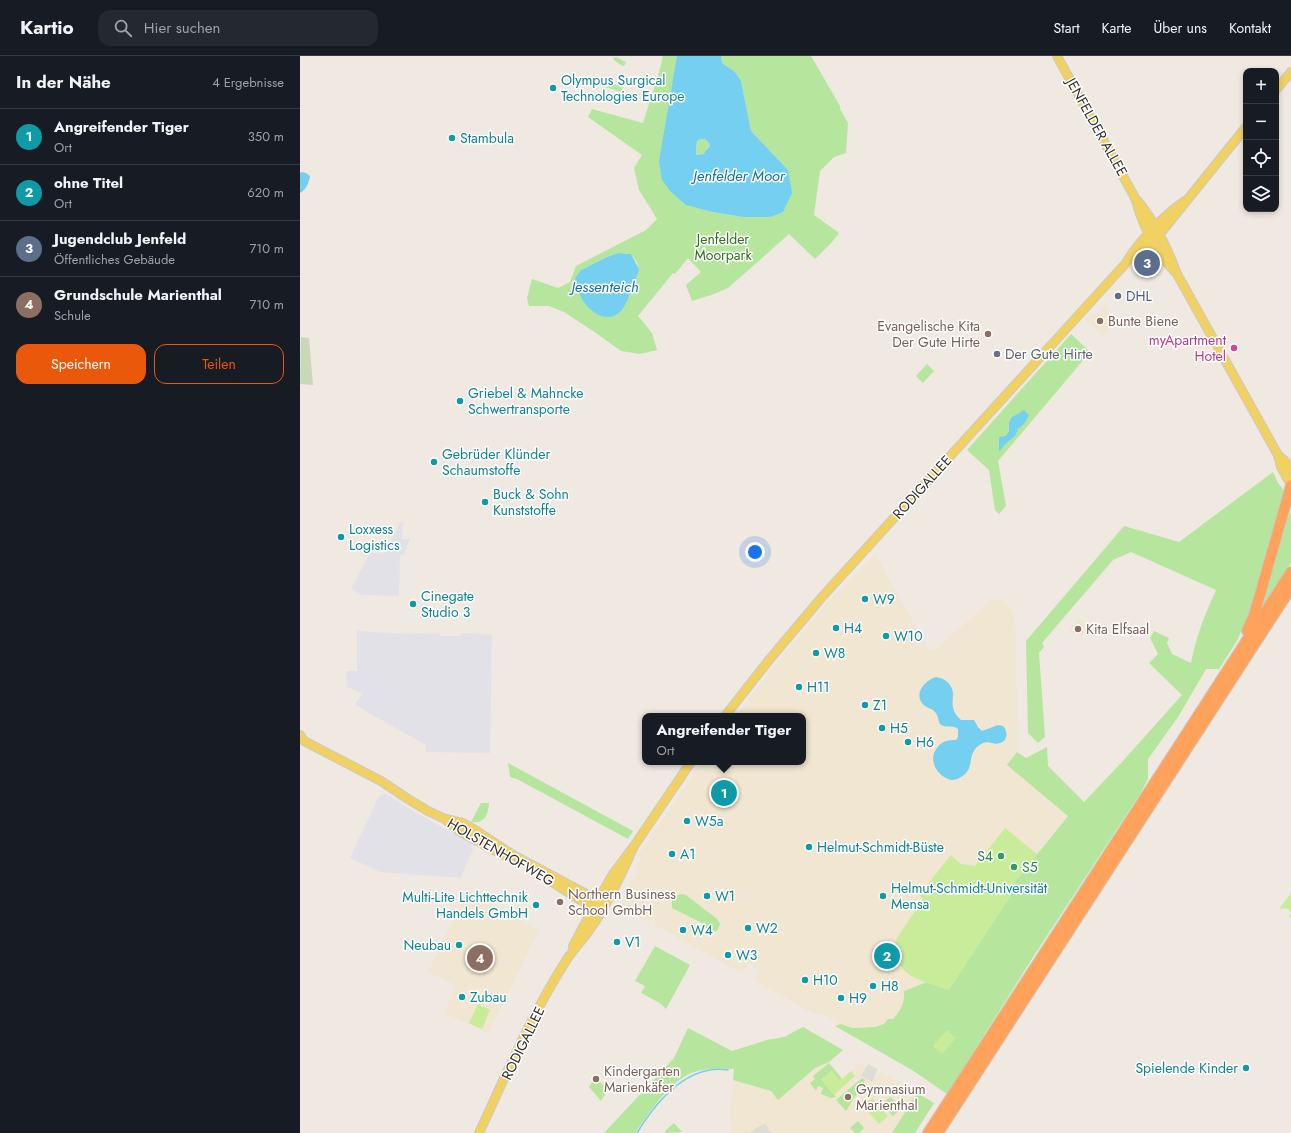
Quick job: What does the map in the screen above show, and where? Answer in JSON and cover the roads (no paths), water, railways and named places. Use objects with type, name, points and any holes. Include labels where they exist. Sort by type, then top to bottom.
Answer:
[{"type":"highway","points":[[1237,655],[1254,615],[1291,485]]},
{"type":"highway","points":[[1279,530],[1291,508]]},
{"type":"highway","points":[[928,1133],[1291,572]]},
{"type":"highway","points":[[938,1133],[1291,588]]},
{"type":"main road","name":"JENFELDER ALLEE","points":[[1058,56],[1136,199],[1145,210],[1157,231],[1172,260],[1177,274]]},
{"type":"main road","points":[[1279,86],[1291,72]]},
{"type":"main road","name":"RODIGALLEE","points":[[727,713],[769,660],[822,597],[1126,263],[1134,250],[1151,238],[1174,208],[1185,201],[1243,131]]},
{"type":"main road","name":"JENFELDER ALLEE","points":[[1136,199],[1140,213],[1151,238],[1166,263],[1177,274]]},
{"type":"main road","points":[[1177,274],[1278,455],[1281,467],[1291,485]]},
{"type":"main road","points":[[1278,455],[1285,460],[1291,469]]},
{"type":"main road","name":"HOLSTENHOFWEG","points":[[301,739],[381,781],[408,799],[443,818],[459,831],[548,880],[601,912]]},
{"type":"main road","name":"RODIGALLEE","points":[[479,1133],[530,1026],[553,982],[570,954],[593,908],[613,874],[634,846],[689,765]]},
{"type":"main road","name":"HOLSTENHOFWEG","points":[[443,818],[469,826],[513,855],[605,904]]},
{"type":"main road","name":"RODIGALLEE","points":[[570,954],[584,938],[601,912],[618,882],[634,846]]},
{"type":"water","name":"Jenfelder Moor","points":[[677,56],[721,56],[722,63],[735,72],[741,81],[751,131],[788,170],[792,193],[783,212],[770,217],[743,217],[712,212],[686,205],[671,192],[662,180],[659,161]],"holes":[[[705,139],[710,146],[704,154],[696,155],[697,141]]]},
{"type":"water","points":[[302,172],[310,176],[307,186],[300,193],[300,173]]},
{"type":"water","name":"Jessenteich","points":[[618,253],[631,254],[639,269],[631,292],[620,312],[610,317],[600,316],[591,310],[584,302],[578,290],[575,278],[581,270]]},
{"type":"water","points":[[1024,410],[1029,415],[1024,424],[1018,429],[1015,436],[999,451],[999,437],[1006,436],[1009,431],[1009,423],[1011,418]]},
{"type":"water","points":[[936,677],[945,680],[952,688],[953,709],[961,720],[974,720],[982,731],[998,725],[1003,726],[1006,733],[1006,738],[1003,742],[997,744],[987,742],[977,747],[972,754],[968,770],[961,777],[954,780],[947,779],[938,772],[933,758],[934,753],[941,743],[956,740],[958,737],[958,729],[940,724],[936,713],[923,705],[919,695],[922,687],[928,681]]},
{"type":"waterway","points":[[637,1133],[653,1109],[663,1098],[686,1079],[699,1073],[713,1070],[728,1070]]},
{"type":"place","name":"Olympus Surgical Technologies Europe","points":[[553,88]]},
{"type":"place","name":"Stambula","points":[[452,138]]},
{"type":"place","name":"Jugendclub Jenfeld","points":[[1147,263]]},
{"type":"place","name":"DHL","points":[[1118,296]]},
{"type":"place","name":"Bunte Biene","points":[[1100,321]]},
{"type":"place","name":"Evangelische Kita Der Gute Hirte","points":[[988,334]]},
{"type":"place","name":"myApartment Hotel","points":[[1234,348]]},
{"type":"place","name":"Der Gute Hirte","points":[[997,354]]},
{"type":"place","name":"Griebel & Mahncke Schwertransporte","points":[[460,401]]},
{"type":"place","name":"Gebrüder Klünder Schaumstoffe","points":[[434,462]]},
{"type":"place","name":"Buck & Sohn Kunststoffe","points":[[485,502]]},
{"type":"place","name":"Loxxess Logistics","points":[[341,537]]},
{"type":"place","name":"W9","points":[[865,599]]},
{"type":"place","name":"Cinegate Studio 3","points":[[413,604]]},
{"type":"place","name":"H4","points":[[836,628]]},
{"type":"place","name":"Kita Elfsaal","points":[[1078,629]]},
{"type":"place","name":"W10","points":[[886,636]]},
{"type":"place","name":"W8","points":[[816,653]]},
{"type":"place","name":"H11","points":[[799,687]]},
{"type":"place","name":"Z1","points":[[865,705]]},
{"type":"place","name":"H5","points":[[882,728]]},
{"type":"place","name":"H6","points":[[908,742]]},
{"type":"place","name":"Angreifender Tiger","points":[[724,793]]},
{"type":"place","name":"W5a","points":[[687,821]]},
{"type":"place","name":"Helmut-Schmidt-Büste","points":[[809,847]]},
{"type":"place","name":"A1","points":[[672,854]]},
{"type":"place","name":"S4","points":[[1001,856]]},
{"type":"place","name":"S5","points":[[1014,867]]},
{"type":"place","name":"W1","points":[[707,896]]},
{"type":"place","name":"Helmut-Schmidt-Universität Mensa","points":[[883,896]]},
{"type":"place","name":"Northern Business School GmbH","points":[[560,902]]},
{"type":"place","name":"Multi-Lite Lichttechnik Handels GmbH","points":[[536,905]]},
{"type":"place","name":"W2","points":[[748,928]]},
{"type":"place","name":"W4","points":[[683,930]]},
{"type":"place","name":"V1","points":[[617,942]]},
{"type":"place","name":"Neubau","points":[[459,945]]},
{"type":"place","name":"W3","points":[[728,955]]},
{"type":"place","name":"ohne Titel","points":[[887,956]]},
{"type":"place","name":"Grundschule Marienthal","points":[[480,958]]},
{"type":"place","name":"H10","points":[[805,980]]},
{"type":"place","name":"H8","points":[[873,986]]},
{"type":"place","name":"Zubau","points":[[462,997]]},
{"type":"place","name":"H9","points":[[841,998]]},
{"type":"place","name":"Spielende Kinder","points":[[1246,1068]]},
{"type":"place","name":"Kindergarten Marienkäfer","points":[[596,1079]]},
{"type":"place","name":"Gymnasium Marienthal","points":[[848,1097]]},
{"type":"park label","name":"Jenfelder Moorpark","points":[[723,248]]}]
